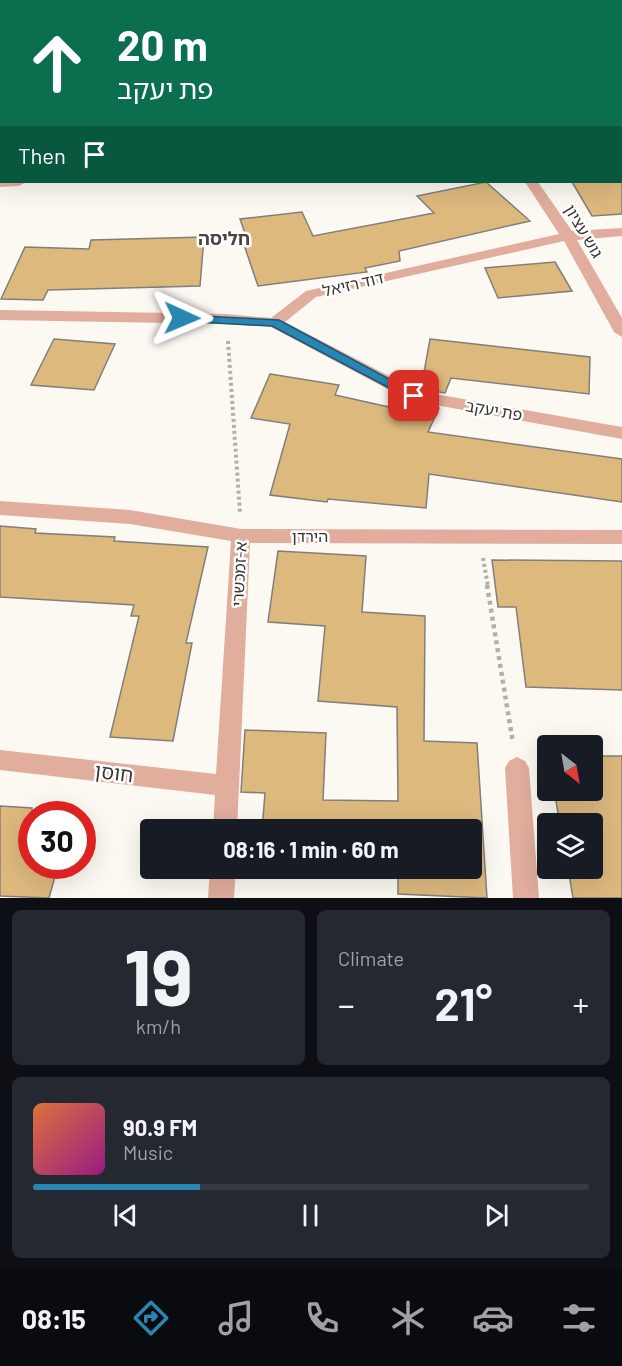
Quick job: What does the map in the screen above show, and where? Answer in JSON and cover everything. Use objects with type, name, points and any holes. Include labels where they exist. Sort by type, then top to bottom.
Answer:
[{"type":"street","name":"גוש עציון","points":[[532,183],[568,236],[622,332]]},
{"type":"street","name":"דוד רזיאל","points":[[274,323],[311,294],[568,236],[622,232]]},
{"type":"street","points":[[0,315],[226,319],[274,323]]},
{"type":"street","name":"פת יעקב","points":[[274,323],[414,396],[622,433]]},
{"type":"street","name":"הירדן","points":[[0,508],[130,517],[241,536],[622,537]]},
{"type":"street","name":"א-זמכשרי","points":[[226,819],[241,536]]},
{"type":"street","name":"חוסן","points":[[0,760],[228,786]]},
{"type":"street","points":[[517,768],[526,898]]},
{"type":"street","points":[[221,898],[222,879]]},
{"type":"path","name":"א-זמכשרי","points":[[226,319],[241,536]]},
{"type":"path","points":[[480,537],[517,768]]},
{"type":"building","points":[[487,183],[530,221],[399,251],[400,261],[365,268],[367,272],[258,286],[241,236],[246,236],[240,219],[302,212],[313,236],[434,213],[417,196]]},
{"type":"building","points":[[573,183],[622,183],[622,214],[592,216]]},
{"type":"building","points":[[204,237],[200,286],[48,290],[43,300],[1,299],[25,247],[89,249],[91,240]]},
{"type":"building","points":[[555,262],[572,291],[498,298],[485,268]]},
{"type":"building","points":[[54,339],[115,344],[94,390],[31,385]]},
{"type":"building","points":[[430,339],[590,357],[589,394],[451,378],[445,393],[421,389]]},
{"type":"building","points":[[270,374],[339,385],[335,395],[416,413],[418,404],[439,408],[428,432],[622,459],[622,502],[429,474],[426,508],[328,499],[327,502],[270,495],[290,424],[251,418]]},
{"type":"building","points":[[0,526],[36,529],[35,533],[115,537],[114,541],[208,547],[186,643],[192,643],[173,741],[110,737],[139,616],[131,616],[134,605],[0,597]]},
{"type":"building","points":[[278,551],[366,556],[362,612],[425,616],[424,741],[477,743],[482,819],[263,819],[265,793],[241,792],[245,730],[326,733],[323,800],[398,801],[397,707],[318,701],[325,626],[268,622]]},
{"type":"building","points":[[492,560],[622,561],[622,690],[526,687],[516,607],[498,607]]},
{"type":"building","points":[[603,756],[622,756],[622,898],[573,898],[570,879],[603,879],[603,813],[558,813],[556,801],[603,801]]},
{"type":"building","points":[[0,806],[18,807],[18,879],[54,879],[49,898],[0,896]]},
{"type":"building","points":[[482,820],[487,898],[398,894],[398,879],[482,879]]},
{"type":"district","name":"חליסה","points":[[224,239]]},
{"type":"route","points":[[182,318],[274,323],[414,396]]}]
